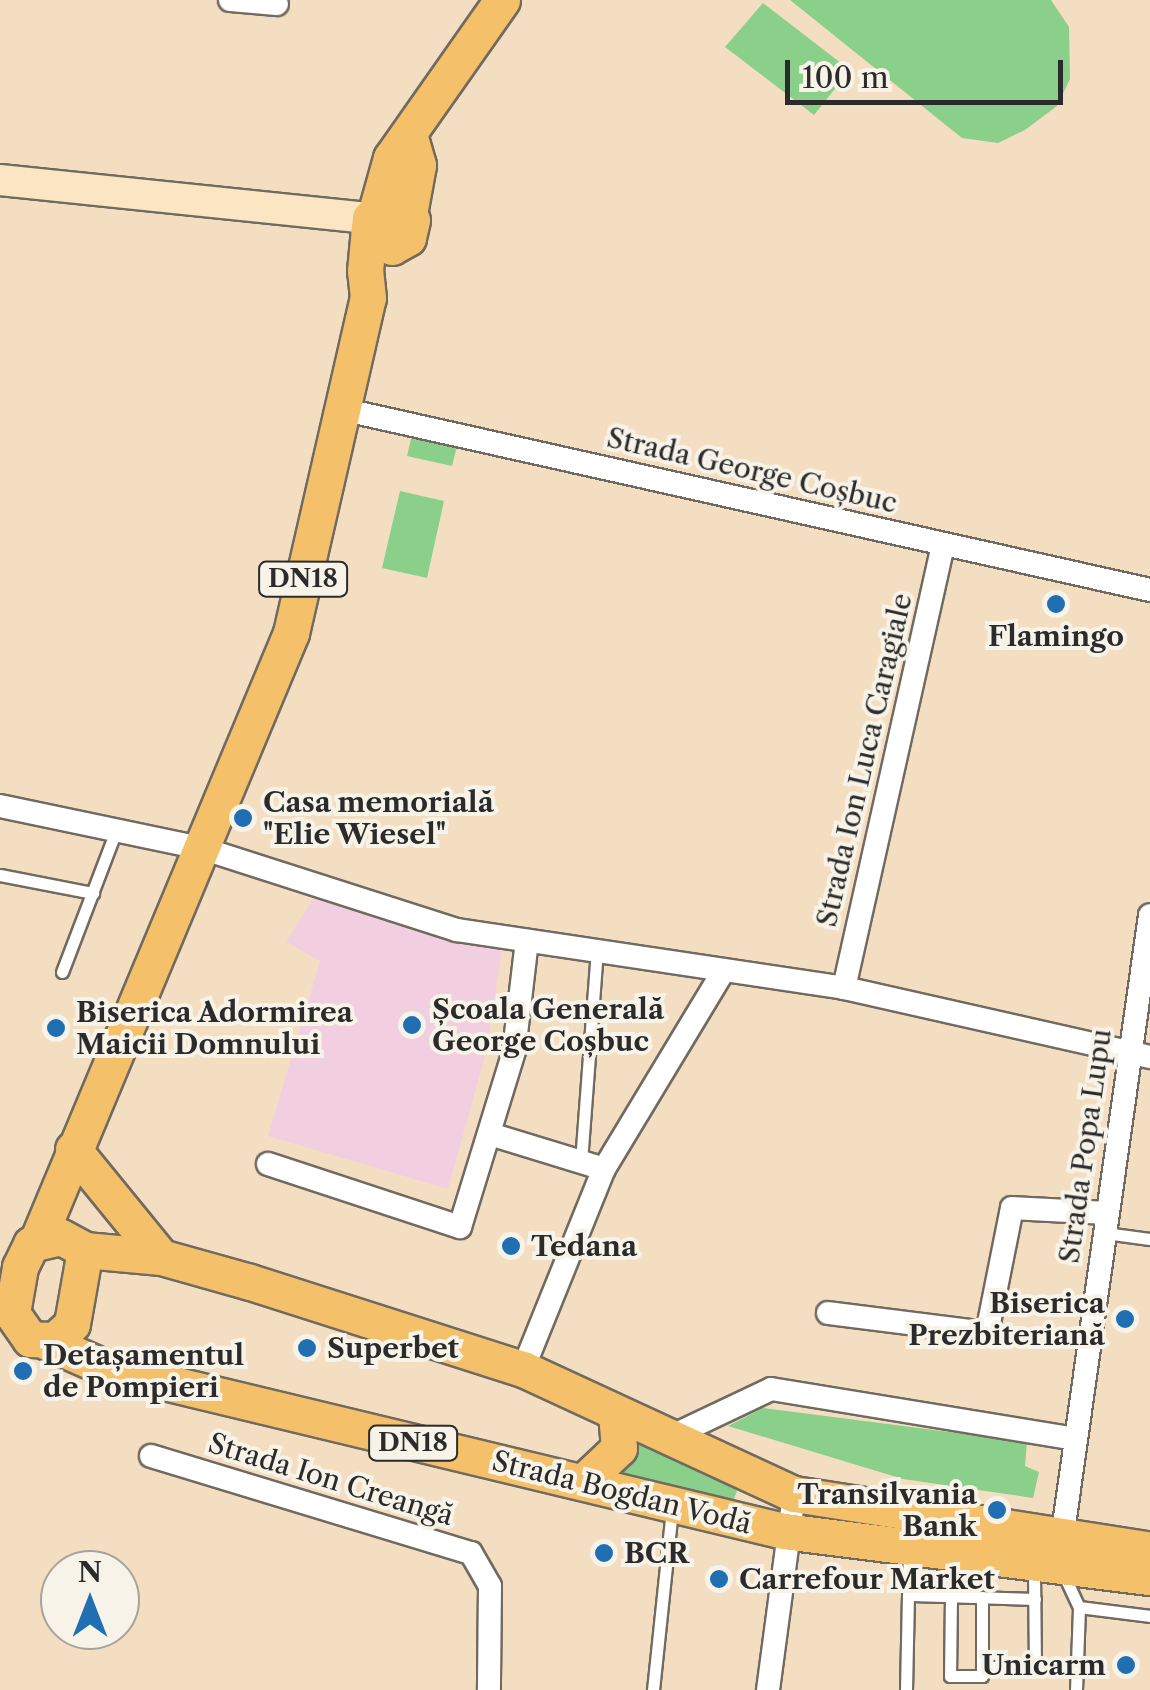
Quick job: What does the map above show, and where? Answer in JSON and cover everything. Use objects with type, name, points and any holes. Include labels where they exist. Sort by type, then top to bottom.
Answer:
[{"type":"main road","name":"DN18","points":[[73,1149],[291,633],[386,223],[418,165],[411,140],[502,0]]},
{"type":"main road","points":[[0,180],[386,223]]},
{"type":"main road","points":[[73,1149],[82,1248],[78,1311],[26,1342],[12,1304],[23,1241],[73,1149]]},
{"type":"main road","points":[[73,1149],[161,1258]]},
{"type":"main road","points":[[23,1241],[82,1248]]},
{"type":"main road","name":"DN18","points":[[82,1248],[161,1258],[523,1369]]},
{"type":"main road","name":"Strada Bogdan Vodă","points":[[26,1342],[106,1368],[784,1531],[908,1546],[1052,1554],[1150,1550]]},
{"type":"main road","name":"Strada Bogdan Vodă","points":[[523,1369],[794,1494],[1150,1577]]},
{"type":"main road","points":[[584,1481],[620,1448],[616,1415]]},
{"type":"street","points":[[230,0],[276,4]]},
{"type":"street","name":"Strada George Coșbuc","points":[[341,408],[1150,590]]},
{"type":"street","name":"Strada Ion Luca Caragiale","points":[[844,988],[944,545]]},
{"type":"street","points":[[0,806],[200,848],[457,930],[844,988],[1139,1055]]},
{"type":"street","name":"Strada Popa Lupu","points":[[1052,1554],[1075,1439],[1104,1223],[1139,1055],[1150,914]]},
{"type":"street","points":[[268,1164],[460,1228],[493,1135],[527,941]]},
{"type":"street","points":[[523,1369],[604,1169],[724,970]]},
{"type":"street","points":[[493,1135],[604,1169]]},
{"type":"street","points":[[828,1313],[986,1334],[1012,1208],[1104,1223]]},
{"type":"street","points":[[668,1438],[772,1389],[1075,1439]]},
{"type":"street","name":"Strada Ion Creangă","points":[[151,1456],[471,1553],[490,1586],[488,1690]]},
{"type":"street","points":[[768,1690],[784,1531],[794,1494]]},
{"type":"lane","points":[[62,972],[117,828]]},
{"type":"lane","points":[[0,876],[92,893]]},
{"type":"lane","points":[[582,1162],[596,951]]},
{"type":"lane","points":[[1104,1223],[1150,1239]]},
{"type":"lane","points":[[653,1690],[673,1504]]},
{"type":"lane","points":[[906,1690],[912,1596],[908,1546]]},
{"type":"lane","points":[[982,1666],[1034,1667],[1034,1598],[1052,1554]]},
{"type":"lane","points":[[1052,1554],[1079,1606],[1076,1690]]},
{"type":"lane","points":[[912,1596],[1034,1598]]},
{"type":"lane","points":[[951,1596],[950,1676],[982,1676],[982,1597]]},
{"type":"lane","points":[[1079,1606],[1150,1616]]},
{"type":"shaded area","points":[[318,891],[502,950],[487,1049],[448,1189],[268,1136],[320,961],[286,942]]},
{"type":"green space","points":[[790,0],[1051,0],[1069,27],[1070,79],[1057,106],[1025,130],[998,143],[962,138]]},
{"type":"green space","points":[[763,3],[850,70],[814,115],[725,47]]},
{"type":"green space","points":[[412,435],[457,446],[452,466],[407,456]]},
{"type":"green space","points":[[400,491],[444,501],[427,578],[382,568]]},
{"type":"green space","points":[[763,1408],[1027,1442],[1025,1466],[1039,1472],[1033,1498],[903,1479],[728,1426]]},
{"type":"green space","points":[[627,1435],[741,1480],[731,1507],[614,1479]]},
{"type":"place","name":"Flamingo","points":[[1056,604]]},
{"type":"place","name":"Casa memorială \"Elie Wiesel\"","points":[[243,818]]},
{"type":"place","name":"Școala Generală George Coșbuc","points":[[412,1025]]},
{"type":"place","name":"Biserica Adormirea Maicii Domnului","points":[[56,1028]]},
{"type":"place","name":"Tedana","points":[[511,1246]]},
{"type":"place","name":"Biserica Prezbiteriană","points":[[1125,1319]]},
{"type":"place","name":"Superbet","points":[[307,1348]]},
{"type":"place","name":"Detașamentul de Pompieri","points":[[23,1371]]},
{"type":"place","name":"Transilvania Bank","points":[[997,1510]]},
{"type":"place","name":"BCR","points":[[604,1553]]},
{"type":"place","name":"Carrefour Market","points":[[719,1579]]},
{"type":"place","name":"Unicarm","points":[[1126,1665]]}]
